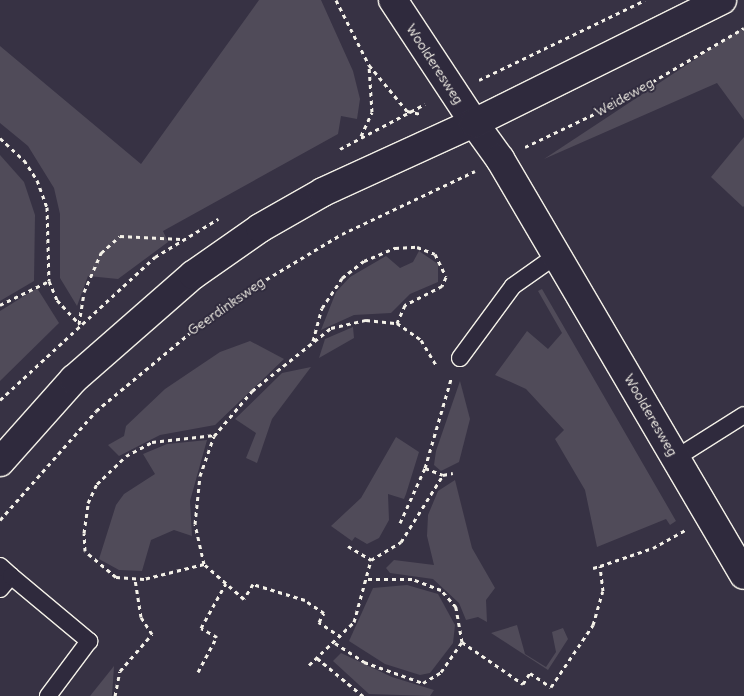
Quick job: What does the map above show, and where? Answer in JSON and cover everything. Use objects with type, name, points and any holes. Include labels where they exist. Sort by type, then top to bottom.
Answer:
[{"type":"main road","name":"Woolderesweg","points":[[393,0],[452,92],[500,159],[744,576]]},
{"type":"main road","points":[[0,462],[74,379],[228,250],[323,192],[474,123],[722,0]]},
{"type":"lane","points":[[460,358],[513,286],[557,255]]},
{"type":"lane","points":[[676,458],[744,414]]},
{"type":"lane","points":[[0,590],[5,571],[89,641],[48,696]]},
{"type":"path","points":[[336,0],[369,66],[407,111]]},
{"type":"path","points":[[452,92],[645,0]]},
{"type":"path","name":"Weideweg","points":[[500,159],[611,106],[744,28]]},
{"type":"path","points":[[359,138],[372,112],[369,66]]},
{"type":"path","points":[[0,138],[24,160],[46,206],[49,281],[57,300],[79,324]]},
{"type":"path","name":"Geerdinksweg","points":[[0,520],[96,411],[225,304],[342,234],[500,159]]},
{"type":"path","points":[[0,400],[79,324],[182,240],[120,236],[101,254],[84,292],[79,324]]},
{"type":"path","points":[[312,341],[322,308],[342,278],[364,261],[395,248],[417,247],[435,254],[446,277],[442,286],[405,305],[397,323]]},
{"type":"path","points":[[0,305],[49,281]]},
{"type":"path","points":[[341,637],[319,622],[324,613],[305,600],[253,584],[244,599],[204,564],[195,524],[200,476],[216,435],[252,391],[312,341],[331,328],[366,320],[397,323],[421,340],[432,363],[452,377]]},
{"type":"path","points":[[400,523],[425,468],[452,377],[460,358]]},
{"type":"path","points":[[204,564],[135,578],[116,577],[85,551],[88,503],[98,484],[126,456],[152,442],[216,435]]},
{"type":"path","points":[[425,468],[443,475],[454,472]]},
{"type":"path","points":[[309,664],[341,637],[360,612],[372,560],[402,542],[443,475]]},
{"type":"path","points":[[593,568],[652,548],[711,518]]},
{"type":"path","points":[[348,546],[372,560]]},
{"type":"path","points":[[462,642],[523,684],[530,673],[551,687],[593,625],[603,591],[600,566]]},
{"type":"path","points":[[115,696],[120,671],[152,634],[141,617],[135,578]]},
{"type":"path","points":[[335,643],[373,666],[423,683],[441,672],[462,642],[456,607],[441,590],[412,579],[368,579]]},
{"type":"path","points":[[198,672],[217,637],[201,628],[226,583]]},
{"type":"path","points":[[318,658],[363,696]]},
{"type":"shaded area","points":[[259,0],[321,0],[353,71],[360,99],[357,119],[341,116],[338,134],[163,231],[168,242],[118,279],[88,276],[77,306],[60,278],[60,214],[54,188],[28,146],[0,123],[0,46],[141,164]]},
{"type":"shaded area","points":[[744,27],[744,120],[717,83],[544,159]]},
{"type":"shaded area","points":[[744,137],[744,206],[743,207],[711,177]]},
{"type":"shaded area","points":[[0,155],[24,182],[35,215],[34,281],[0,301]]},
{"type":"shaded area","points":[[419,251],[438,264],[438,282],[410,294],[391,313],[354,315],[321,330],[336,292],[350,277],[386,256],[400,268],[413,262]]},
{"type":"shaded area","points":[[37,288],[59,323],[0,381],[0,311]]},
{"type":"shaded area","points":[[542,289],[676,521],[670,525],[666,519],[597,547],[585,490],[555,439],[564,430],[526,389],[495,375],[527,331],[548,349],[562,333],[538,291]]},
{"type":"shaded area","points":[[353,327],[354,338],[319,358],[325,339]]},
{"type":"shaded area","points":[[250,341],[284,359],[215,425],[160,435],[119,456],[108,445],[124,436],[126,426],[165,389],[220,352]]},
{"type":"shaded area","points":[[311,367],[272,419],[257,463],[246,458],[256,433],[235,419],[282,373]]},
{"type":"shaded area","points":[[460,381],[470,419],[459,462],[441,471],[434,465],[436,451]]},
{"type":"shaded area","points":[[396,437],[419,452],[404,499],[388,494],[389,520],[379,538],[367,544],[355,537],[352,541],[331,526],[361,498]]},
{"type":"shaded area","points":[[207,440],[190,501],[192,536],[174,530],[151,540],[142,571],[119,570],[99,559],[116,505],[124,494],[155,474],[143,454],[167,444]]},
{"type":"shaded area","points":[[455,480],[472,548],[495,588],[486,600],[487,622],[478,617],[466,620],[459,603],[433,579],[390,573],[386,568],[394,560],[434,565],[427,536],[428,515],[438,491]]},
{"type":"shaded area","points":[[407,585],[438,594],[455,625],[453,643],[430,673],[420,675],[385,664],[349,641],[373,588]]},
{"type":"shaded area","points":[[517,625],[525,654],[546,667],[556,652],[552,632],[563,628],[568,639],[548,670],[491,633]]},
{"type":"shaded area","points":[[341,653],[392,677],[434,690],[430,696],[369,694],[333,661]]},
{"type":"shaded area","points":[[114,666],[112,696],[90,696]]}]
